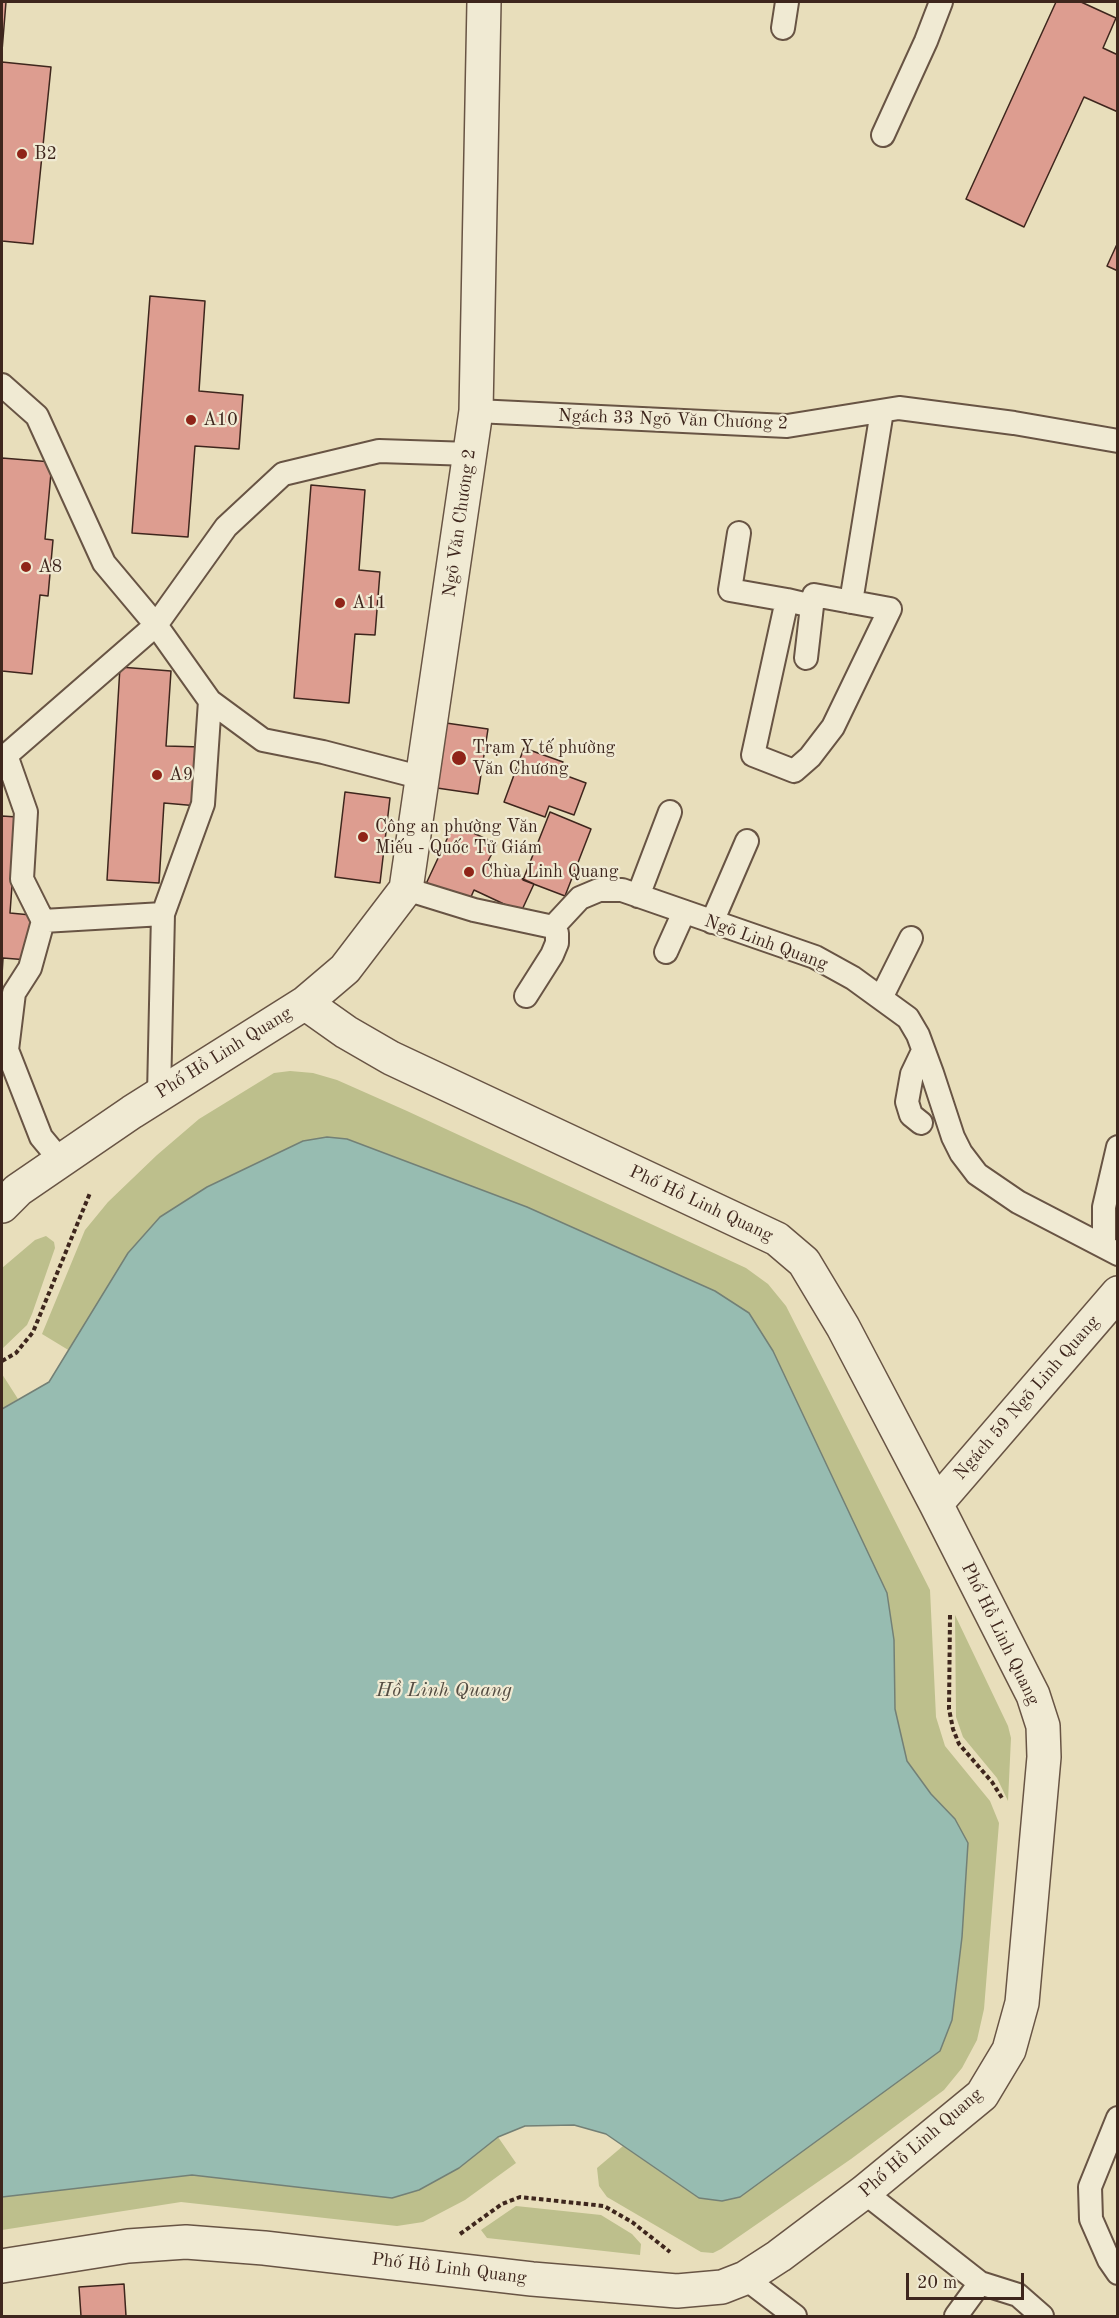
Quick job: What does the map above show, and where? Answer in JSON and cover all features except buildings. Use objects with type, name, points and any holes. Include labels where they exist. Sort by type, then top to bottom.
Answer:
[{"type":"street","name":"Ngõ Văn Chương 2","points":[[305,1003],[345,969],[405,889],[476,411],[484,2]]},
{"type":"street","name":"Phố Hồ Linh Quang","points":[[2,1206],[18,1190],[159,1094],[305,1003],[346,1032],[391,1059],[777,1239],[804,1262],[823,1292],[936,1504],[1033,1695],[1043,1726],[1044,1757],[1022,2003],[1009,2050],[982,2095],[864,2192],[779,2256],[745,2278],[722,2287],[677,2291],[532,2279],[264,2248],[186,2242],[128,2246],[2,2265]]},
{"type":"street","name":"Ngách 59 Ngõ Linh Quang","points":[[936,1504],[1118,1293]]},
{"type":"lane","points":[[783,28],[787,2]]},
{"type":"lane","points":[[883,135],[926,41],[941,2]]},
{"type":"lane","points":[[2,385],[37,416],[104,563],[156,625],[210,701],[263,740],[324,752],[423,778]]},
{"type":"lane","name":"Ngách 33 Ngõ Văn Chương 2","points":[[476,411],[787,426],[899,408],[1014,423],[1118,441]]},
{"type":"lane","points":[[851,602],[882,411]]},
{"type":"lane","points":[[61,1161],[40,1137],[7,1050],[14,993],[30,968],[43,921],[22,879],[26,812],[4,757],[156,625],[226,527],[283,474],[379,451],[471,454]]},
{"type":"lane","points":[[739,533],[730,590],[812,606]]},
{"type":"lane","points":[[787,600],[753,755],[794,771],[810,758],[833,727],[890,609],[814,595],[806,658]]},
{"type":"lane","points":[[159,1094],[163,914],[203,804],[210,701]]},
{"type":"lane","points":[[638,896],[670,812]]},
{"type":"lane","points":[[712,922],[747,842]]},
{"type":"lane","points":[[405,889],[474,910],[553,927],[557,933],[557,943],[526,996]]},
{"type":"lane","name":"Ngõ Linh Quang","points":[[553,927],[580,898],[599,890],[622,890],[814,957],[853,978],[908,1018],[918,1035],[953,1137],[961,1154],[977,1174],[1018,1202],[1111,1250]]},
{"type":"lane","points":[[666,952],[684,912]]},
{"type":"lane","points":[[43,921],[163,914]]},
{"type":"lane","points":[[881,998],[911,938]]},
{"type":"lane","points":[[921,1123],[911,1115],[907,1102],[912,1074],[923,1051]]},
{"type":"lane","points":[[1111,1250],[1104,1207],[1118,1147]]},
{"type":"lane","points":[[1118,2118],[1090,2187],[1091,2219],[1109,2260],[1118,2273]]},
{"type":"lane","points":[[864,2192],[980,2283],[1018,2295],[1042,2316]]},
{"type":"lane","points":[[745,2278],[795,2316]]},
{"type":"lane","points":[[957,2316],[980,2283]]},
{"type":"path","points":[[2,1361],[16,1353],[33,1332],[90,1193]]},
{"type":"path","points":[[951,1610],[949,1709],[953,1730],[959,1744],[992,1782],[1005,1806]]},
{"type":"path","points":[[452,2238],[502,2204],[520,2197],[604,2206],[632,2222],[673,2254]]},
{"type":"green space","points":[[290,1071],[313,1073],[337,1080],[407,1111],[746,1268],[768,1284],[786,1306],[930,1590],[936,1717],[945,1746],[990,1801],[999,1823],[984,2009],[977,2040],[962,2068],[944,2090],[851,2159],[713,2253],[701,2252],[607,2197],[599,2186],[597,2168],[623,2146],[699,2198],[955,1819],[931,1794],[907,1761],[895,1709],[894,1640],[887,1593],[715,1291],[527,1207],[347,1139],[303,1141],[207,1187],[160,1217],[94,1311],[70,1351],[42,1334],[85,1230],[108,1202],[199,1119],[274,1073]]},
{"type":"green space","points":[[46,1236],[54,1242],[55,1248],[32,1314],[27,1325],[2,1349],[2,1268],[35,1240]]},
{"type":"green space","points":[[2,1374],[18,1399],[2,1409]]},
{"type":"green space","points":[[955,1615],[1008,1726],[1011,1738],[1008,1801],[997,1778],[963,1737],[956,1717]]},
{"type":"green space","points":[[498,2137],[516,2163],[465,2200],[423,2222],[397,2226],[181,2202],[2,2230],[2,2197],[192,2175],[392,2198],[419,2190],[459,2168]]},
{"type":"green space","points":[[516,2206],[601,2215],[632,2234],[641,2244],[640,2255],[487,2238],[481,2230]]},
{"type":"water","name":"Hồ Linh Quang","points":[[327,1137],[347,1139],[527,1207],[715,1291],[749,1313],[773,1351],[887,1593],[894,1640],[895,1709],[907,1761],[931,1794],[955,1819],[968,1843],[962,1937],[952,2020],[940,2051],[740,2197],[722,2201],[699,2198],[606,2134],[574,2125],[525,2126],[498,2137],[459,2168],[419,2190],[392,2198],[192,2175],[2,2197],[2,1409],[49,1382],[128,1253],[160,1217],[207,1187],[303,1141]]},
{"type":"place","name":"B2","points":[[22,154]]},
{"type":"place","name":"A10","points":[[191,420]]},
{"type":"place","name":"A8","points":[[26,567]]},
{"type":"place","name":"A11","points":[[340,603]]},
{"type":"place","name":"Trạm Y tế phường Văn Chương","points":[[459,758]]},
{"type":"place","name":"A9","points":[[157,775]]},
{"type":"place","name":"Công an phường Văn Miếu - Quốc Tử Giám","points":[[363,837]]},
{"type":"place","name":"Chùa Linh Quang","points":[[469,872]]}]
